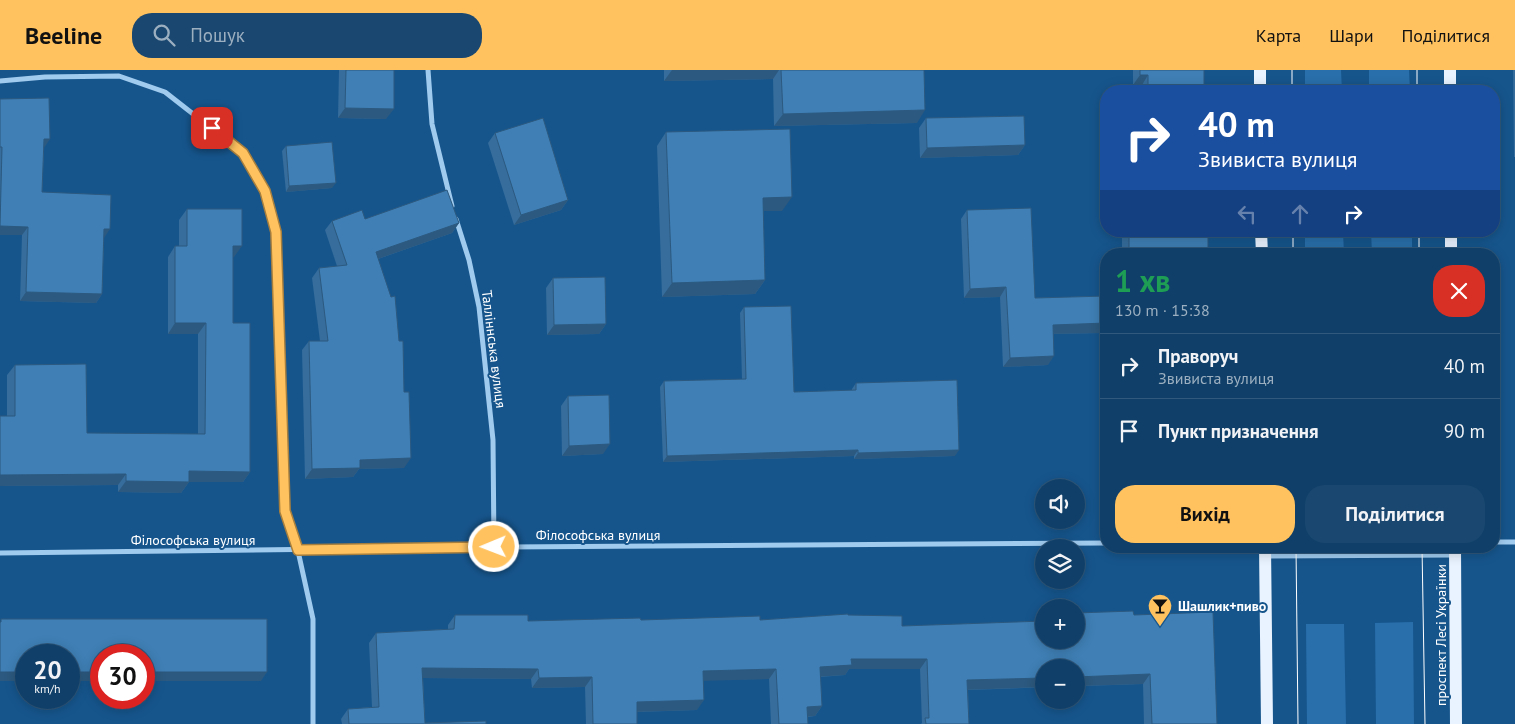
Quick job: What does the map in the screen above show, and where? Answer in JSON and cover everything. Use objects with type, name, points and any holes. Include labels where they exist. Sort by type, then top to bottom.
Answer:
[{"type":"main road","points":[[1260,70],[1260,85]]},
{"type":"main road","points":[[1450,70],[1450,85]]},
{"type":"main road","points":[[1265,553],[1267,724]]},
{"type":"main road","name":"проспект Лесі Українки","points":[[1455,553],[1456,724]]},
{"type":"street","name":"Талліннська вулиця","points":[[428,70],[432,124],[445,180],[469,260],[479,307],[493,440],[494,547]]},
{"type":"street","points":[[0,81],[45,77],[120,76],[165,92],[243,153],[265,191],[276,232],[285,511],[298,550],[313,619],[313,724]]},
{"type":"street","points":[[1500,542],[1515,542]]},
{"type":"street","name":"Філософська вулиця","points":[[0,553],[494,547],[1100,543]]},
{"type":"shaded area","points":[[1305,70],[1341,70],[1342,85],[1305,85]]},
{"type":"shaded area","points":[[1369,70],[1409,70],[1410,85],[1369,85]]},
{"type":"shaded area","points":[[1305,237],[1343,237],[1344,248],[1305,248]]},
{"type":"shaded area","points":[[1371,237],[1412,237],[1412,248],[1372,248]]},
{"type":"shaded area","points":[[1413,622],[1414,724],[1376,724],[1375,623]]},
{"type":"shaded area","points":[[1306,624],[1344,624],[1346,724],[1307,724]]},
{"type":"building","points":[[346,70],[394,70],[394,109],[345,108]]},
{"type":"building","points":[[781,70],[924,70],[925,110],[783,114]]},
{"type":"building","points":[[1140,70],[1204,70],[1204,85],[1148,85],[1148,75],[1140,75]]},
{"type":"building","points":[[49,98],[50,139],[44,139],[42,192],[111,195],[110,229],[104,229],[102,294],[26,292],[28,227],[0,226],[2,147],[0,147],[0,99]]},
{"type":"building","points":[[1024,116],[1025,145],[927,148],[926,118]]},
{"type":"building","points":[[543,118],[568,200],[521,215],[495,133]]},
{"type":"building","points":[[790,129],[792,197],[763,198],[765,280],[672,283],[666,132]]},
{"type":"building","points":[[332,142],[336,183],[289,186],[286,146]]},
{"type":"building","points":[[447,190],[459,223],[376,252],[391,297],[395,296],[399,341],[403,341],[404,392],[409,392],[411,458],[360,460],[360,468],[312,469],[309,341],[328,341],[319,268],[347,265],[332,221],[362,210],[365,219]]},
{"type":"building","points":[[1031,208],[1035,298],[1100,296],[1100,323],[1053,325],[1054,356],[1010,358],[1006,287],[970,289],[967,210]]},
{"type":"building","points":[[187,209],[242,209],[242,246],[233,246],[233,323],[250,323],[250,472],[189,471],[189,482],[126,481],[126,474],[0,475],[0,416],[15,416],[15,365],[86,364],[87,433],[205,434],[206,323],[175,323],[175,246],[187,246]]},
{"type":"building","points":[[1129,237],[1208,237],[1208,248],[1129,248]]},
{"type":"building","points":[[605,277],[606,324],[554,325],[553,278]]},
{"type":"building","points":[[791,306],[794,392],[856,390],[856,383],[957,380],[959,450],[858,453],[858,450],[667,456],[664,381],[746,379],[744,307]]},
{"type":"building","points":[[609,395],[610,444],[569,446],[568,396]]},
{"type":"building","points":[[1133,611],[1134,615],[1213,612],[1217,724],[1152,724],[1150,674],[1085,677],[1085,659],[1035,659],[1035,678],[967,680],[969,724],[926,724],[925,718],[929,718],[927,659],[851,659],[852,665],[820,667],[822,706],[807,707],[808,724],[779,724],[776,669],[703,671],[704,700],[637,702],[637,724],[593,724],[592,677],[539,678],[538,669],[422,668],[425,723],[486,721],[486,724],[349,724],[348,709],[379,707],[376,633],[454,629],[455,615],[528,615],[528,621],[760,616],[760,620],[848,614],[902,616],[902,626],[1035,621],[1035,649],[1085,649],[1085,613]]},
{"type":"building","points":[[1,619],[267,619],[267,672],[155,672],[155,644],[90,644],[90,672],[80,672],[80,644],[15,644],[15,672],[0,672]]},
{"type":"tram line","points":[[1292,70],[1292,85]]},
{"type":"tram line","points":[[1417,70],[1417,85]]},
{"type":"tram line","points":[[1293,237],[1293,248]]},
{"type":"tram line","points":[[1419,237],[1419,248]]},
{"type":"tram line","points":[[1296,553],[1298,724]]},
{"type":"tram line","points":[[1422,553],[1425,724]]},
{"type":"place","name":"Шашлик+пиво","points":[[1160,627]]},
{"type":"route","points":[[212,128],[243,153],[265,191],[276,232],[285,511],[298,550],[494,547]]}]
